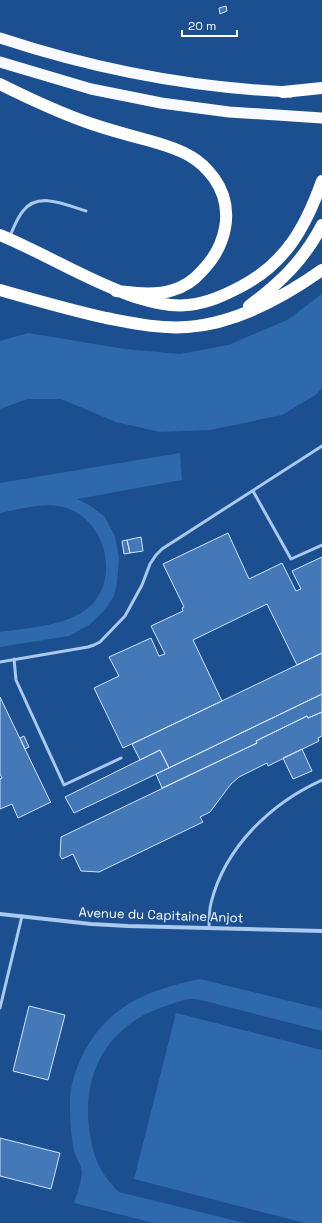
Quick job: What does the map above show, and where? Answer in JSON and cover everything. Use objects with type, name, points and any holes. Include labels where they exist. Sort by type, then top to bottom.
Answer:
[{"type":"highway","points":[[0,38],[54,55],[134,73],[197,83],[256,90],[322,93]]},
{"type":"highway","points":[[0,62],[91,89],[160,103],[229,112],[322,118]]},
{"type":"highway","points":[[0,84],[40,104],[70,116],[189,155],[214,178],[219,186],[225,204],[226,221],[219,247],[210,263],[197,276],[174,290],[137,293],[116,290]]},
{"type":"highway","points":[[283,92],[322,88]]},
{"type":"highway","points":[[4,237],[116,290],[156,303],[188,305],[214,300],[262,275],[288,250],[308,216],[322,180]]},
{"type":"highway","points":[[235,316],[278,284],[308,251],[322,225]]},
{"type":"highway","points":[[0,290],[79,312],[146,325],[176,328],[213,323],[235,316],[274,300],[299,286],[322,270]]},
{"type":"street","name":"Avenue du Capitaine Anjot","points":[[0,914],[91,924],[322,931]]},
{"type":"lane","points":[[4,237],[23,210],[36,200],[58,202],[86,211]]},
{"type":"lane","points":[[0,662],[88,647],[100,642],[125,616],[142,586],[150,564],[159,552],[322,446]]},
{"type":"lane","points":[[253,491],[291,559],[322,545]]},
{"type":"lane","points":[[14,659],[16,680],[64,785],[121,758]]},
{"type":"lane","points":[[209,928],[211,905],[214,895],[222,875],[244,840],[257,824],[272,810],[307,786],[322,780]]},
{"type":"lane","points":[[0,1008],[22,916]]},
{"type":"shaded area","points":[[322,294],[322,388],[317,394],[282,415],[210,430],[160,432],[116,422],[61,399],[27,399],[0,409],[0,341],[28,333],[125,349],[180,354],[228,345],[287,320]]},
{"type":"shaded area","points":[[180,453],[182,480],[77,499],[89,505],[104,516],[115,536],[119,557],[117,583],[114,596],[103,612],[89,625],[69,636],[0,647],[0,632],[32,628],[55,623],[66,620],[84,611],[96,599],[103,585],[106,569],[105,553],[99,538],[90,524],[78,514],[63,507],[48,505],[0,513],[0,483]]},
{"type":"shaded area","points":[[200,979],[322,1009],[322,1031],[196,999],[178,1002],[144,1015],[114,1038],[103,1053],[95,1070],[90,1088],[88,1107],[92,1147],[101,1170],[119,1192],[245,1223],[154,1223],[74,1203],[82,1173],[75,1154],[71,1135],[70,1095],[76,1070],[91,1040],[103,1025],[130,1003],[163,989]]},
{"type":"shaded area","points":[[176,1013],[322,1050],[322,1223],[305,1223],[134,1179]]},
{"type":"building","points":[[226,6],[227,11],[220,14],[219,8]]},
{"type":"building","points":[[228,533],[249,579],[282,563],[296,591],[301,589],[292,571],[322,557],[322,653],[297,665],[267,604],[193,640],[222,701],[123,748],[94,688],[119,676],[109,657],[151,638],[159,656],[165,654],[151,626],[183,611],[182,608],[184,607],[163,564]]},
{"type":"building","points":[[141,537],[143,551],[130,553],[127,540]]},
{"type":"building","points":[[127,540],[130,553],[124,554],[122,541]]},
{"type":"building","points":[[322,653],[322,694],[169,768],[160,750],[140,760],[132,744]]},
{"type":"building","points":[[322,694],[322,712],[308,718],[307,716],[256,741],[257,743],[162,788],[156,774]]},
{"type":"building","points":[[0,697],[51,802],[18,818],[12,804],[0,809],[0,779],[2,778],[0,774]]},
{"type":"building","points":[[322,712],[322,736],[318,738],[319,741],[268,766],[267,763],[239,777],[231,784],[210,812],[200,817],[203,822],[99,872],[81,871],[73,854],[62,859],[60,856],[61,837],[257,743],[256,741],[307,716],[308,718]]},
{"type":"building","points":[[24,736],[29,747],[25,749],[20,738]]},
{"type":"building","points":[[302,749],[312,771],[293,779],[283,758]]},
{"type":"building","points":[[160,750],[169,768],[74,813],[65,797]]},
{"type":"building","points":[[29,1006],[65,1015],[48,1080],[13,1071]]},
{"type":"building","points":[[0,1138],[60,1153],[51,1189],[0,1176]]}]
